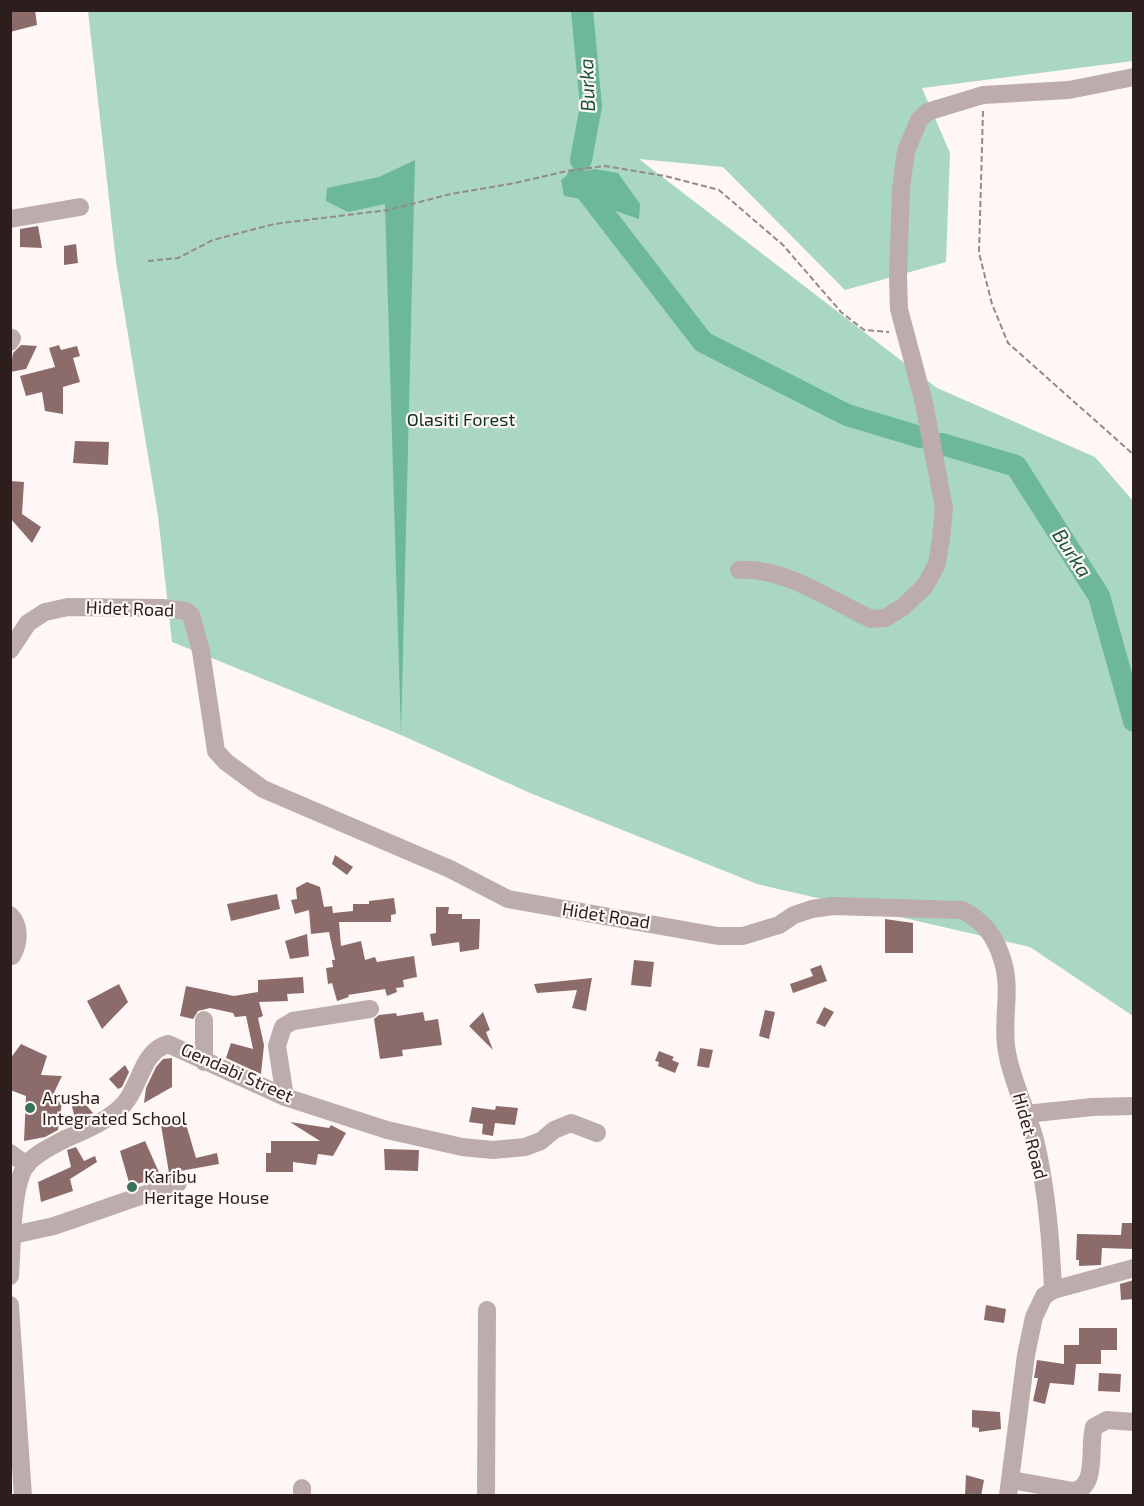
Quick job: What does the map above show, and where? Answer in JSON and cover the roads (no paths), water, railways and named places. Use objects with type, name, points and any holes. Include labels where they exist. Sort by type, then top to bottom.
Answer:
[{"type":"street","points":[[739,570],[755,569],[787,579],[871,619],[885,618],[925,586],[937,564],[944,508],[924,403],[907,329],[899,309],[898,277],[906,151],[919,120],[927,112],[982,95],[1069,90],[1134,76]]},
{"type":"street","points":[[10,219],[80,207]]},
{"type":"street","name":"Hidet Road","points":[[10,650],[28,623],[45,612],[68,607],[162,608],[186,611],[191,615],[201,651],[212,736],[216,751],[226,762],[263,789],[450,869],[508,899],[718,936],[743,936],[755,933],[779,925],[794,915],[833,906],[962,910],[978,918],[991,932],[1003,962],[1009,992],[1004,1035],[1007,1053],[1042,1175],[1051,1239],[1053,1290]]},
{"type":"street","points":[[10,915],[18,927],[17,947],[12,956]]},
{"type":"street","points":[[285,1097],[277,1046],[283,1027],[293,1021],[370,1009]]},
{"type":"street","points":[[204,1020],[204,1062]]},
{"type":"street","name":"Gendabi Street","points":[[27,1165],[44,1151],[117,1111],[129,1098],[148,1058],[155,1050],[172,1044],[204,1062],[285,1097],[387,1130],[472,1148],[493,1150],[525,1147],[541,1141],[554,1131],[571,1123],[597,1132]]},
{"type":"street","points":[[1026,1114],[1092,1107],[1134,1106]]},
{"type":"street","points":[[10,1153],[27,1165],[20,1180],[10,1276]]},
{"type":"street","points":[[13,1236],[54,1226],[178,1183]]},
{"type":"street","points":[[1134,1268],[1053,1290],[1044,1296],[1034,1317],[1026,1355],[1010,1488],[1080,1490],[1087,1482],[1094,1427],[1107,1420],[1134,1422]]},
{"type":"street","points":[[10,1305],[12,1380],[23,1496]]},
{"type":"street","points":[[486,1496],[487,1310]]},
{"type":"waterway","name":"Burka","points":[[581,160],[591,106],[582,10]]},
{"type":"waterway","points":[[577,179],[703,342],[847,415],[920,437]]},
{"type":"waterway","name":"Burka","points":[[942,444],[1016,466],[1099,596],[1134,721]]},
{"type":"place","name":"Arusha Integrated School","points":[[30,1108]]},
{"type":"place","name":"Karibu Heritage House","points":[[132,1187]]},
{"type":"park label","name":"Olasiti Forest","points":[[461,420]]}]
